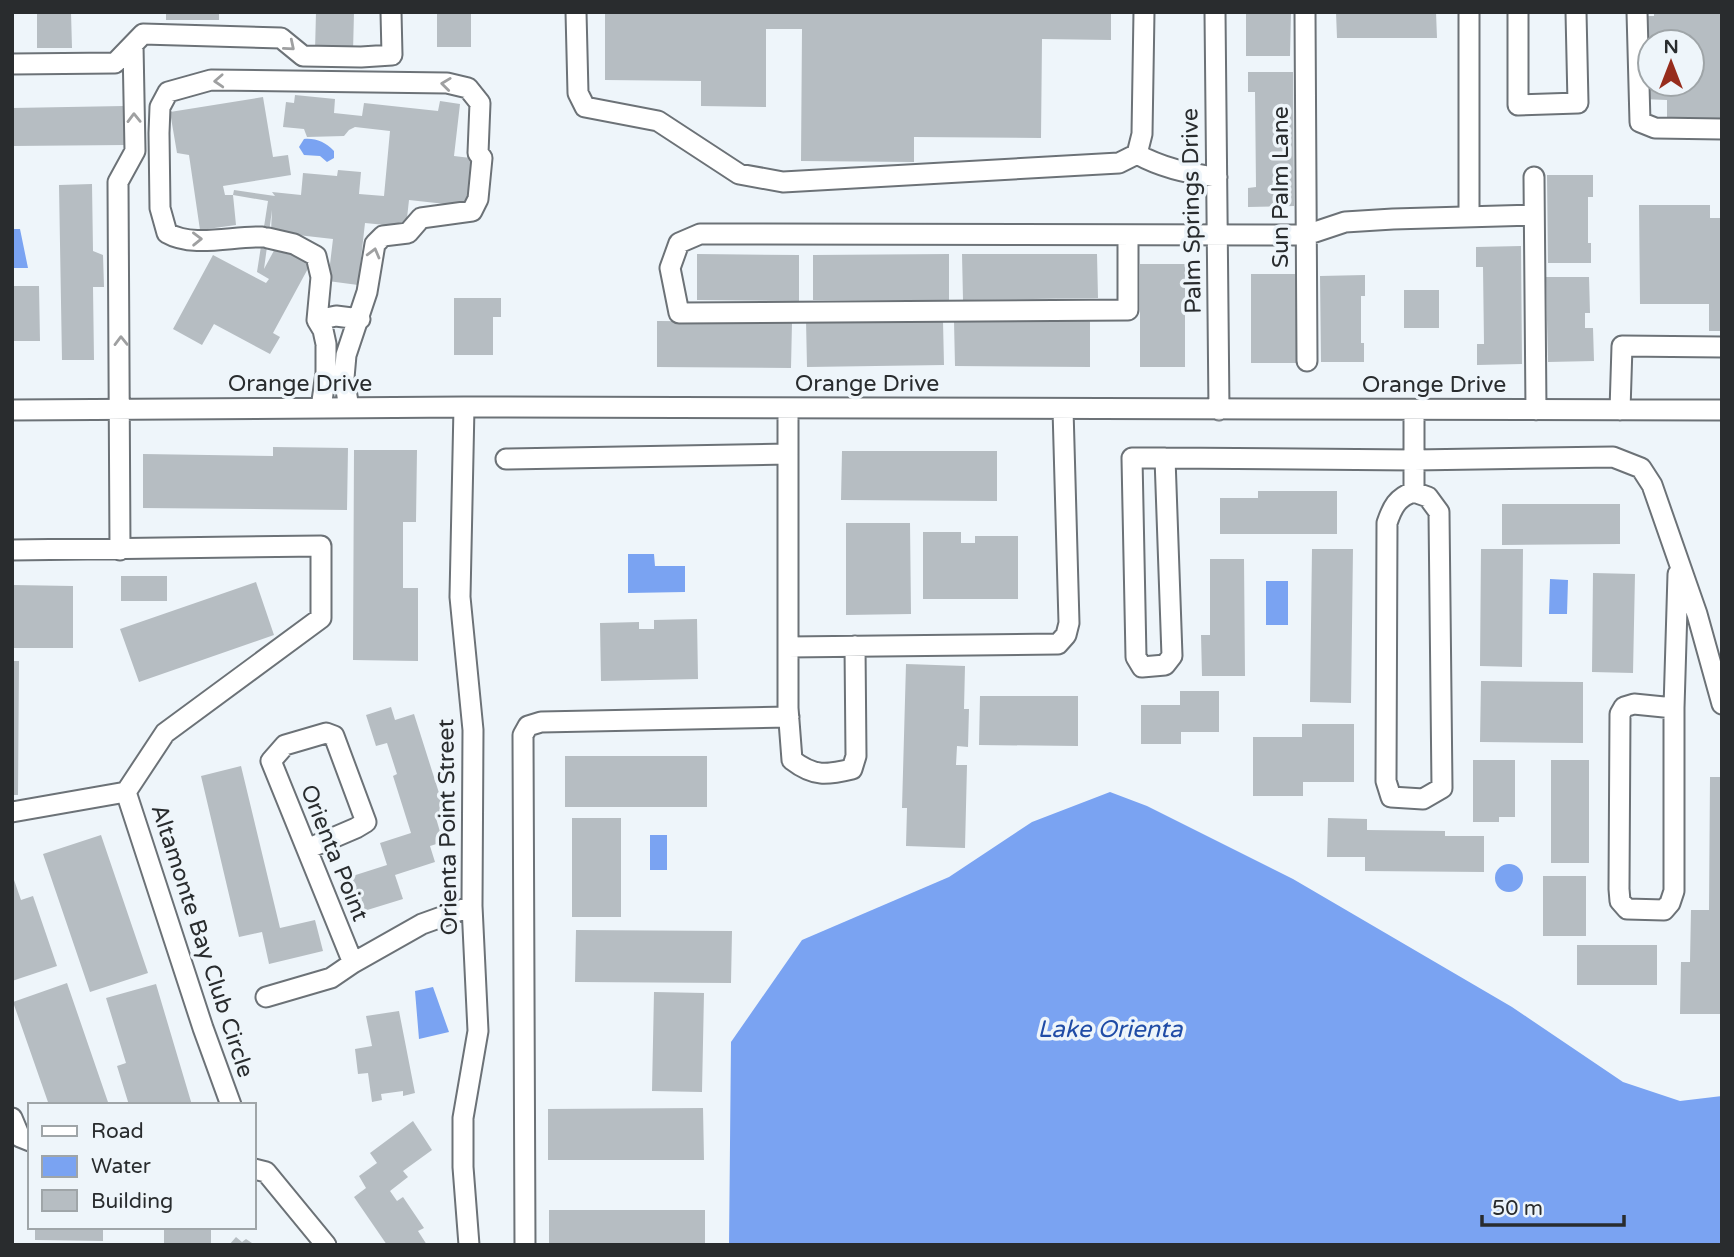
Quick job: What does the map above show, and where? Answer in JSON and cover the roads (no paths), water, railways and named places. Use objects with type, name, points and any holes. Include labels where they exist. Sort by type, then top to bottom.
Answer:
[{"type":"street","points":[[12,64],[114,63],[144,34],[281,38],[303,56],[392,55],[391,12]]},
{"type":"street","points":[[576,12],[578,93],[585,107],[658,121],[739,174],[783,182],[1119,163],[1137,154],[1142,134],[1144,12]]},
{"type":"street","name":"Palm Springs Drive","points":[[1215,12],[1219,410]]},
{"type":"street","name":"Sun Palm Lane","points":[[1305,12],[1307,361]]},
{"type":"street","points":[[1469,12],[1469,216]]},
{"type":"street","points":[[1518,12],[1518,105],[1578,103],[1576,12]]},
{"type":"street","points":[[1637,12],[1640,122],[1655,128],[1722,129]]},
{"type":"street","points":[[120,550],[118,182],[135,150],[133,45]]},
{"type":"street","points":[[321,408],[326,373],[326,344],[323,330],[317,320],[321,277],[316,256],[294,244],[265,238],[190,240],[177,239],[167,233],[160,208],[159,133],[160,107],[168,92],[211,80],[420,82],[447,83],[468,88],[480,103],[478,153],[482,158],[478,200],[472,211],[421,218],[408,233],[383,236],[375,244],[360,319],[346,355],[344,378],[349,408]]},
{"type":"street","points":[[1137,154],[1156,165],[1198,176],[1217,177]]},
{"type":"street","points":[[1534,177],[1536,410]]},
{"type":"street","points":[[1128,235],[1128,310],[678,313],[670,268],[678,243],[700,234],[1306,235],[1346,222],[1534,215]]},
{"type":"street","points":[[317,320],[336,316],[360,319]]},
{"type":"street","points":[[1620,410],[1622,346],[1722,347]]},
{"type":"street","name":"Orange Drive","points":[[12,410],[464,407],[1722,410]]},
{"type":"street","name":"Orienta Point Street","points":[[464,407],[460,597],[473,730],[472,906],[478,1031],[463,1118],[463,1167],[469,1245]]},
{"type":"street","points":[[788,408],[789,717],[792,760],[802,768],[826,775],[852,768],[856,756],[856,646]]},
{"type":"street","points":[[788,647],[1058,644],[1066,635],[1069,623],[1063,409]]},
{"type":"street","points":[[1414,410],[1415,492]]},
{"type":"street","points":[[506,459],[788,454]]},
{"type":"street","points":[[1165,458],[1172,656],[1165,665],[1142,667],[1136,657],[1132,458],[1165,458],[1414,460],[1614,457],[1641,468],[1652,485],[1698,614],[1722,704]]},
{"type":"street","points":[[1415,492],[1428,497],[1439,512],[1442,788],[1423,799],[1391,797],[1386,781],[1387,523],[1393,505],[1407,494],[1415,492]]},
{"type":"street","name":"Altamonte Bay Club Circle","points":[[12,550],[321,546],[321,618],[165,733],[127,792],[12,812]]},
{"type":"street","points":[[1674,708],[1634,704],[1624,707],[1620,714],[1619,889],[1620,901],[1627,909],[1664,909],[1671,903],[1674,891],[1674,708],[1678,559]]},
{"type":"street","points":[[525,1245],[523,735],[528,726],[541,722],[789,717]]},
{"type":"street","name":"Orienta Point","points":[[307,849],[366,822],[334,736],[326,733],[285,745],[271,761],[353,963]]},
{"type":"street","name":"Altamonte Bay Club Circle","points":[[127,792],[203,1028],[230,1103]]},
{"type":"street","name":"Orienta Point","points":[[266,997],[331,978],[422,924],[472,906]]},
{"type":"street","points":[[12,1118],[20,1137],[28,1140]]},
{"type":"street","points":[[256,1169],[267,1172],[326,1245]]},
{"type":"water","points":[[304,139],[327,145],[334,151],[334,158],[327,162],[320,156],[304,155],[299,147]]},
{"type":"water","points":[[12,229],[20,229],[28,268],[12,268]]},
{"type":"water","points":[[628,554],[654,554],[655,566],[685,566],[685,592],[628,593]]},
{"type":"water","points":[[1550,579],[1568,580],[1567,614],[1549,614]]},
{"type":"water","points":[[1266,581],[1288,581],[1288,625],[1266,625]]},
{"type":"water","name":"Lake Orienta","points":[[1110,792],[1147,806],[1293,879],[1512,1007],[1623,1082],[1680,1101],[1722,1096],[1722,1245],[729,1245],[731,1042],[802,940],[949,877],[1032,822]]},
{"type":"water","points":[[650,835],[667,835],[667,870],[650,870]]},
{"type":"water","points":[[1509,864],[1519,868],[1523,878],[1519,888],[1509,892],[1499,888],[1495,878],[1499,868]]},
{"type":"water","points":[[433,987],[449,1032],[419,1039],[415,991]]}]
